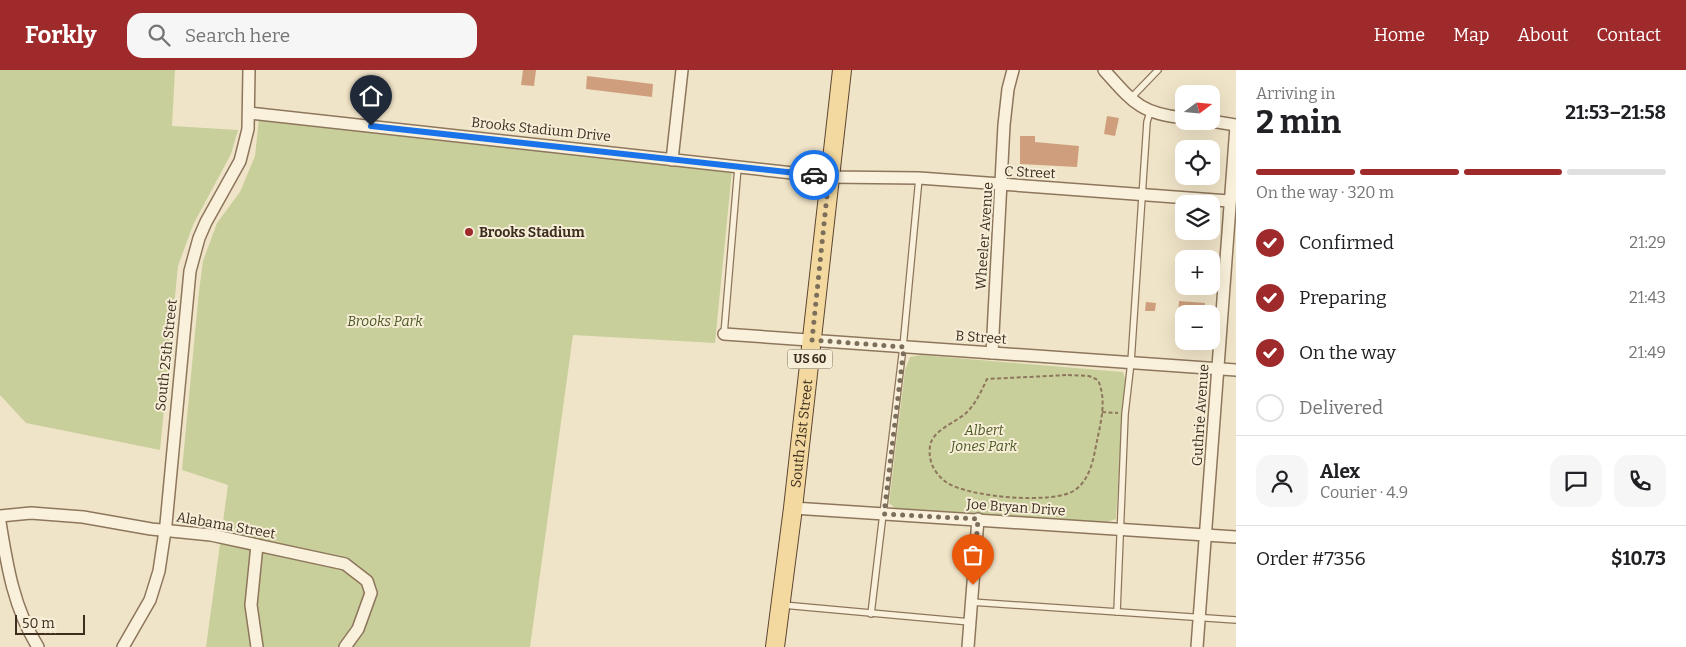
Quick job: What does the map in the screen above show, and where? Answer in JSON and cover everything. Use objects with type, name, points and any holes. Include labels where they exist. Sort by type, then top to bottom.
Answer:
[{"type":"main road","name":"South 21st Street","points":[[775,647],[793,508],[842,70]]},
{"type":"street","name":"South 25th Street","points":[[123,647],[143,614],[155,586],[165,530],[190,271],[199,238],[206,222],[240,161],[249,113],[249,70]]},
{"type":"street","points":[[672,160],[682,70]]},
{"type":"street","name":"Wheeler Avenue","points":[[992,353],[1003,186],[1005,120],[1008,89],[1013,70]]},
{"type":"street","points":[[1104,70],[1130,99],[1150,112],[1175,116]]},
{"type":"street","name":"Brooks Stadium Drive","points":[[249,113],[829,176]]},
{"type":"street","points":[[1220,122],[1236,125]]},
{"type":"street","name":"Guthrie Avenue","points":[[1198,647],[1218,368],[1232,215],[1230,201],[1236,125]]},
{"type":"street","name":"C Street","points":[[829,176],[919,178],[1003,186],[1143,193],[1230,201]]},
{"type":"street","name":"B Street","points":[[724,334],[1236,370]]},
{"type":"street","name":"Joe Bryan Drive","points":[[793,508],[1236,537]]},
{"type":"street","name":"Alabama Street","points":[[0,516],[31,513],[66,515],[211,535],[336,561],[354,568],[367,581],[371,593],[362,620],[344,647]]},
{"type":"street","points":[[968,647],[978,519]]},
{"type":"street","points":[[0,522],[14,596],[38,647]]},
{"type":"street","points":[[256,647],[250,605],[257,545]]},
{"type":"lane","points":[[1130,99],[1158,70]]},
{"type":"lane","points":[[1117,612],[1125,414],[1131,362],[1147,122],[1150,112]]},
{"type":"lane","points":[[724,334],[738,167]]},
{"type":"lane","points":[[870,614],[904,347],[919,178]]},
{"type":"lane","points":[[971,602],[1236,620]]},
{"type":"lane","points":[[780,605],[970,622]]},
{"type":"path","points":[[1068,375],[1089,376],[1098,380],[1102,391],[1102,412],[1092,465],[1076,489],[1066,495],[1039,499],[972,491],[948,483],[932,467],[930,444],[935,434],[965,413],[977,399],[987,379],[1068,375]]},
{"type":"path","points":[[1102,412],[1125,414]]},
{"type":"green space","points":[[0,70],[175,70],[172,126],[238,130],[231,154],[193,225],[178,266],[160,450],[26,423],[0,395]]},
{"type":"green space","name":"Brooks Park","points":[[259,118],[732,170],[715,343],[573,335],[530,647],[206,647],[228,485],[182,470],[199,291],[203,261],[217,223],[240,192],[255,156]]},
{"type":"green space","name":"Albert Jones Park","points":[[921,355],[1123,372],[1125,378],[1116,519],[1106,522],[901,511],[896,509],[889,503],[905,370],[910,357]]},
{"type":"building","points":[[523,70],[536,70],[534,86],[521,85]]},
{"type":"building","points":[[587,76],[653,84],[652,97],[586,89]]},
{"type":"building","points":[[1107,116],[1119,118],[1115,136],[1104,134]]},
{"type":"building","points":[[1020,136],[1035,136],[1035,142],[1079,146],[1077,167],[1020,164]]},
{"type":"building","points":[[1179,301],[1205,303],[1205,305],[1179,305]]},
{"type":"building","points":[[1146,302],[1156,303],[1155,311],[1145,311]]},
{"type":"way so far","points":[[814,175],[829,176],[812,340],[904,347],[884,514],[978,519],[973,585]]},
{"type":"place","name":"Brooks Stadium","points":[[469,232]]},
{"type":"route","points":[[371,126],[814,175]]}]
